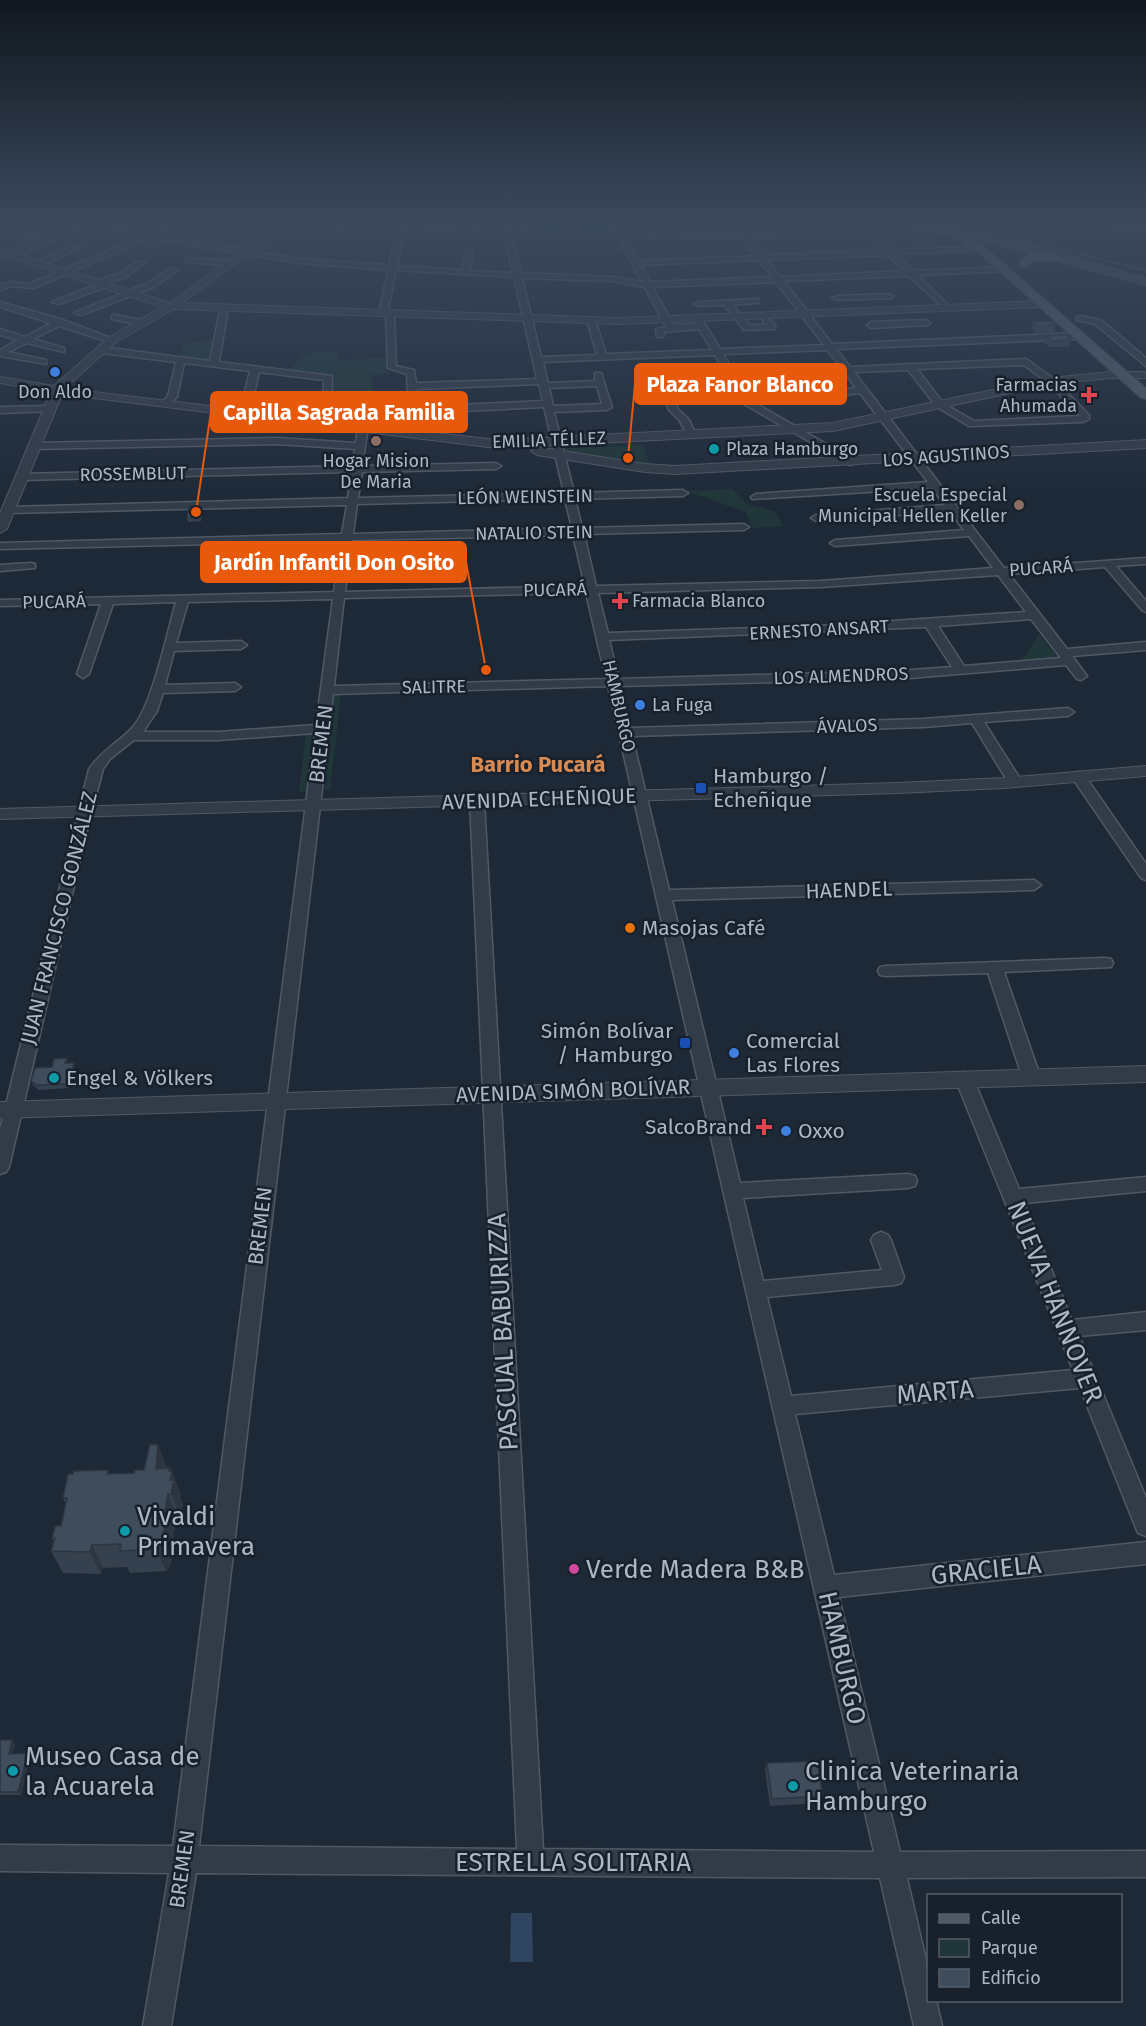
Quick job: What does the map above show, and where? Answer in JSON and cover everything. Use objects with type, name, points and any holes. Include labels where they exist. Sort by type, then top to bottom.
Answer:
[{"type":"main road","points":[[1056,316],[1146,395]]},
{"type":"main road","points":[[1060,319],[1071,316]]},
{"type":"main road","points":[[1078,316],[1146,375]]},
{"type":"street","points":[[38,316],[112,339]]},
{"type":"street","points":[[0,529],[57,388],[112,339],[156,316]]},
{"type":"street","points":[[214,363],[222,316]]},
{"type":"street","points":[[390,316],[392,368],[410,371],[415,427],[413,433]]},
{"type":"street","points":[[459,316],[669,323],[700,322],[749,316]]},
{"type":"street","points":[[665,316],[669,323]]},
{"type":"street","points":[[807,316],[1081,676]]},
{"type":"street","points":[[886,316],[888,324]]},
{"type":"street","points":[[892,316],[904,324]]},
{"type":"street","points":[[1080,316],[1098,322],[1146,363]]},
{"type":"street","points":[[115,317],[143,323]]},
{"type":"street","name":"HAMBURGO","points":[[529,318],[928,2026]]},
{"type":"street","points":[[591,320],[602,357]]},
{"type":"street","points":[[0,353],[60,322]]},
{"type":"street","points":[[700,322],[747,402],[850,462]]},
{"type":"street","points":[[660,335],[659,331],[669,323]]},
{"type":"street","points":[[871,325],[926,323]]},
{"type":"street","points":[[0,332],[61,350]]},
{"type":"street","points":[[538,360],[1079,336]]},
{"type":"street","points":[[101,350],[329,378],[325,422]]},
{"type":"street","points":[[0,353],[43,362]]},
{"type":"street","points":[[167,402],[172,397],[181,359]]},
{"type":"street","points":[[730,375],[848,370],[910,367],[1023,362],[1029,363],[1056,380],[1086,418],[975,425],[940,405],[910,367]]},
{"type":"street","points":[[245,412],[255,368]]},
{"type":"street","points":[[657,370],[674,410],[684,420],[690,435]]},
{"type":"street","points":[[293,375],[323,379],[325,422]]},
{"type":"street","name":"EMILIA TÉLLEZ","points":[[0,379],[496,444],[796,430],[884,418],[1056,380],[1146,375]]},
{"type":"street","points":[[412,386],[544,383],[599,379],[607,407],[413,410]]},
{"type":"street","points":[[747,402],[863,390]]},
{"type":"street","points":[[0,410],[48,409]]},
{"type":"street","name":"BREMEN","points":[[157,2026],[184,1859],[322,729],[351,502],[363,427]]},
{"type":"street","points":[[33,446],[284,441],[359,446]]},
{"type":"street","name":"LOS AGUSTINOS","points":[[496,444],[645,468],[675,470],[1146,444]]},
{"type":"street","name":"ROSSEMBLUT","points":[[21,477],[496,466]]},
{"type":"street","points":[[756,497],[936,485]]},
{"type":"street","name":"LEÓN WEINSTEIN","points":[[8,510],[683,493]]},
{"type":"street","points":[[816,518],[953,508]]},
{"type":"street","name":"NATALIO STEIN","points":[[0,546],[744,527]]},
{"type":"street","points":[[835,543],[972,533]]},
{"type":"street","name":"PUCARÁ","points":[[0,603],[821,584],[1146,561]]},
{"type":"street","points":[[1108,564],[1146,608]]},
{"type":"street","points":[[0,568],[31,566]]},
{"type":"street","name":"JUAN FRANCISCO GONZÁLEZ","points":[[0,1167],[7,1110],[96,769],[105,756],[144,723],[151,711],[183,599]]},
{"type":"street","name":"PUCARÁ","points":[[83,674],[108,601]]},
{"type":"street","name":"ERNESTO ANSART","points":[[603,637],[796,632],[1035,615]]},
{"type":"street","points":[[931,624],[961,671]]},
{"type":"street","points":[[170,648],[241,645]]},
{"type":"street","name":"LOS ALMENDROS","points":[[613,682],[898,675],[961,671],[1146,646]]},
{"type":"street","name":"SALITRE","points":[[327,690],[613,682]]},
{"type":"street","points":[[157,689],[236,687]]},
{"type":"street","name":"ÁVALOS","points":[[625,732],[924,723],[1068,712]]},
{"type":"street","points":[[976,720],[1015,782]]},
{"type":"street","points":[[131,736],[218,736],[322,729]]},
{"type":"street","name":"AVENIDA ECHEÑIQUE","points":[[0,814],[640,796],[1015,782],[1146,771]]},
{"type":"street","points":[[1078,776],[1146,875]]},
{"type":"street","name":"PASCUAL BABURIZZA","points":[[477,801],[531,1863]]},
{"type":"street","name":"HAENDEL","points":[[663,895],[1034,885]]},
{"type":"street","points":[[886,971],[1105,963]]},
{"type":"street","points":[[994,967],[1031,1076]]},
{"type":"street","name":"AVENIDA SIMÓN BOLÍVAR","points":[[7,1110],[709,1086],[1146,1074]]},
{"type":"street","name":"NUEVA HANNOVER","points":[[964,1078],[1146,1525]]},
{"type":"street","points":[[733,1191],[908,1180]]},
{"type":"street","points":[[1012,1197],[1146,1184]]},
{"type":"street","points":[[756,1290],[894,1277],[881,1240]]},
{"type":"street","points":[[1065,1329],[1146,1321]]},
{"type":"street","name":"MARTA","points":[[783,1406],[1086,1378]]},
{"type":"street","name":"GRACIELA","points":[[826,1587],[1146,1553]]},
{"type":"street","name":"ESTRELLA SOLITARIA","points":[[0,1858],[890,1865],[1146,1864]]},
{"type":"green space","points":[[214,341],[210,361],[180,358],[183,343]]},
{"type":"green space","points":[[337,352],[338,361],[387,357],[389,374],[371,375],[373,392],[331,394],[330,375],[288,371],[307,353]]},
{"type":"green space","points":[[643,445],[650,464],[565,451],[565,448]]},
{"type":"green space","points":[[732,489],[747,504],[774,511],[784,526],[753,528],[745,512],[687,491]]},
{"type":"green space","points":[[1039,634],[1055,654],[1054,659],[1021,662]]},
{"type":"green space","points":[[334,695],[341,695],[330,790],[324,790]]},
{"type":"green space","points":[[312,733],[307,792],[299,792],[306,734]]},
{"type":"water","points":[[511,1913],[532,1913],[533,1962],[510,1962]]},
{"type":"building","points":[[1051,321],[1056,325],[1037,326],[1033,322]]},
{"type":"building","points":[[1065,335],[1070,340],[1051,341],[1047,336]]},
{"type":"building","points":[[189,507],[202,507],[200,517],[187,518]]},
{"type":"building","name":"Engel & Völkers","points":[[67,1058],[65,1063],[74,1063],[69,1084],[37,1085],[31,1081],[35,1068],[52,1067],[54,1059]]},
{"type":"building","points":[[150,1444],[158,1445],[156,1469],[170,1468],[169,1471],[172,1471],[170,1480],[174,1480],[171,1494],[168,1494],[163,1522],[166,1522],[160,1547],[120,1551],[121,1544],[92,1545],[90,1552],[51,1551],[55,1538],[52,1539],[55,1526],[61,1526],[67,1498],[63,1498],[68,1474],[73,1474],[73,1471],[108,1470],[107,1474],[134,1473],[135,1470],[144,1470]]},
{"type":"building","name":"Museo Casa de la Acuarela","points":[[0,1740],[12,1740],[9,1754],[28,1753],[18,1792],[0,1792]]},
{"type":"building","name":"Clinica Veterinaria Hamburgo","points":[[817,1761],[823,1796],[772,1799],[767,1763]]},
{"type":"place","name":"Don Aldo","points":[[55,372]]},
{"type":"place","name":"Farmacias Ahumada","points":[[1089,395]]},
{"type":"place","name":"Hogar Mision De Maria","points":[[376,441]]},
{"type":"place","name":"Plaza Hamburgo","points":[[714,449]]},
{"type":"place","name":"Plaza Fanor Blanco","points":[[628,458]]},
{"type":"place","name":"Escuela Especial Municipal Hellen Keller","points":[[1019,505]]},
{"type":"place","name":"Capilla Sagrada Familia","points":[[196,512]]},
{"type":"place","name":"Farmacia Blanco","points":[[620,601]]},
{"type":"place","name":"Jardín Infantil Don Osito","points":[[486,670]]},
{"type":"place","name":"La Fuga","points":[[640,705]]},
{"type":"place","name":"Hamburgo / Echeñique","points":[[701,788]]},
{"type":"place","name":"Masojas Café","points":[[630,928]]},
{"type":"place","name":"Simón Bolívar / Hamburgo","points":[[685,1043]]},
{"type":"place","name":"Comercial Las Flores","points":[[734,1053]]},
{"type":"place","name":"Engel & Völkers","points":[[54,1078]]},
{"type":"place","name":"SalcoBrand","points":[[764,1127]]},
{"type":"place","name":"Oxxo","points":[[786,1131]]},
{"type":"place","name":"Vivaldi Primavera","points":[[125,1531]]},
{"type":"place","name":"Verde Madera B&B","points":[[574,1569]]},
{"type":"place","name":"Museo Casa de la Acuarela","points":[[13,1771]]},
{"type":"place","name":"Clinica Veterinaria Hamburgo","points":[[793,1786]]},
{"type":"district","name":"Barrio Pucará","points":[[538,764]]}]
